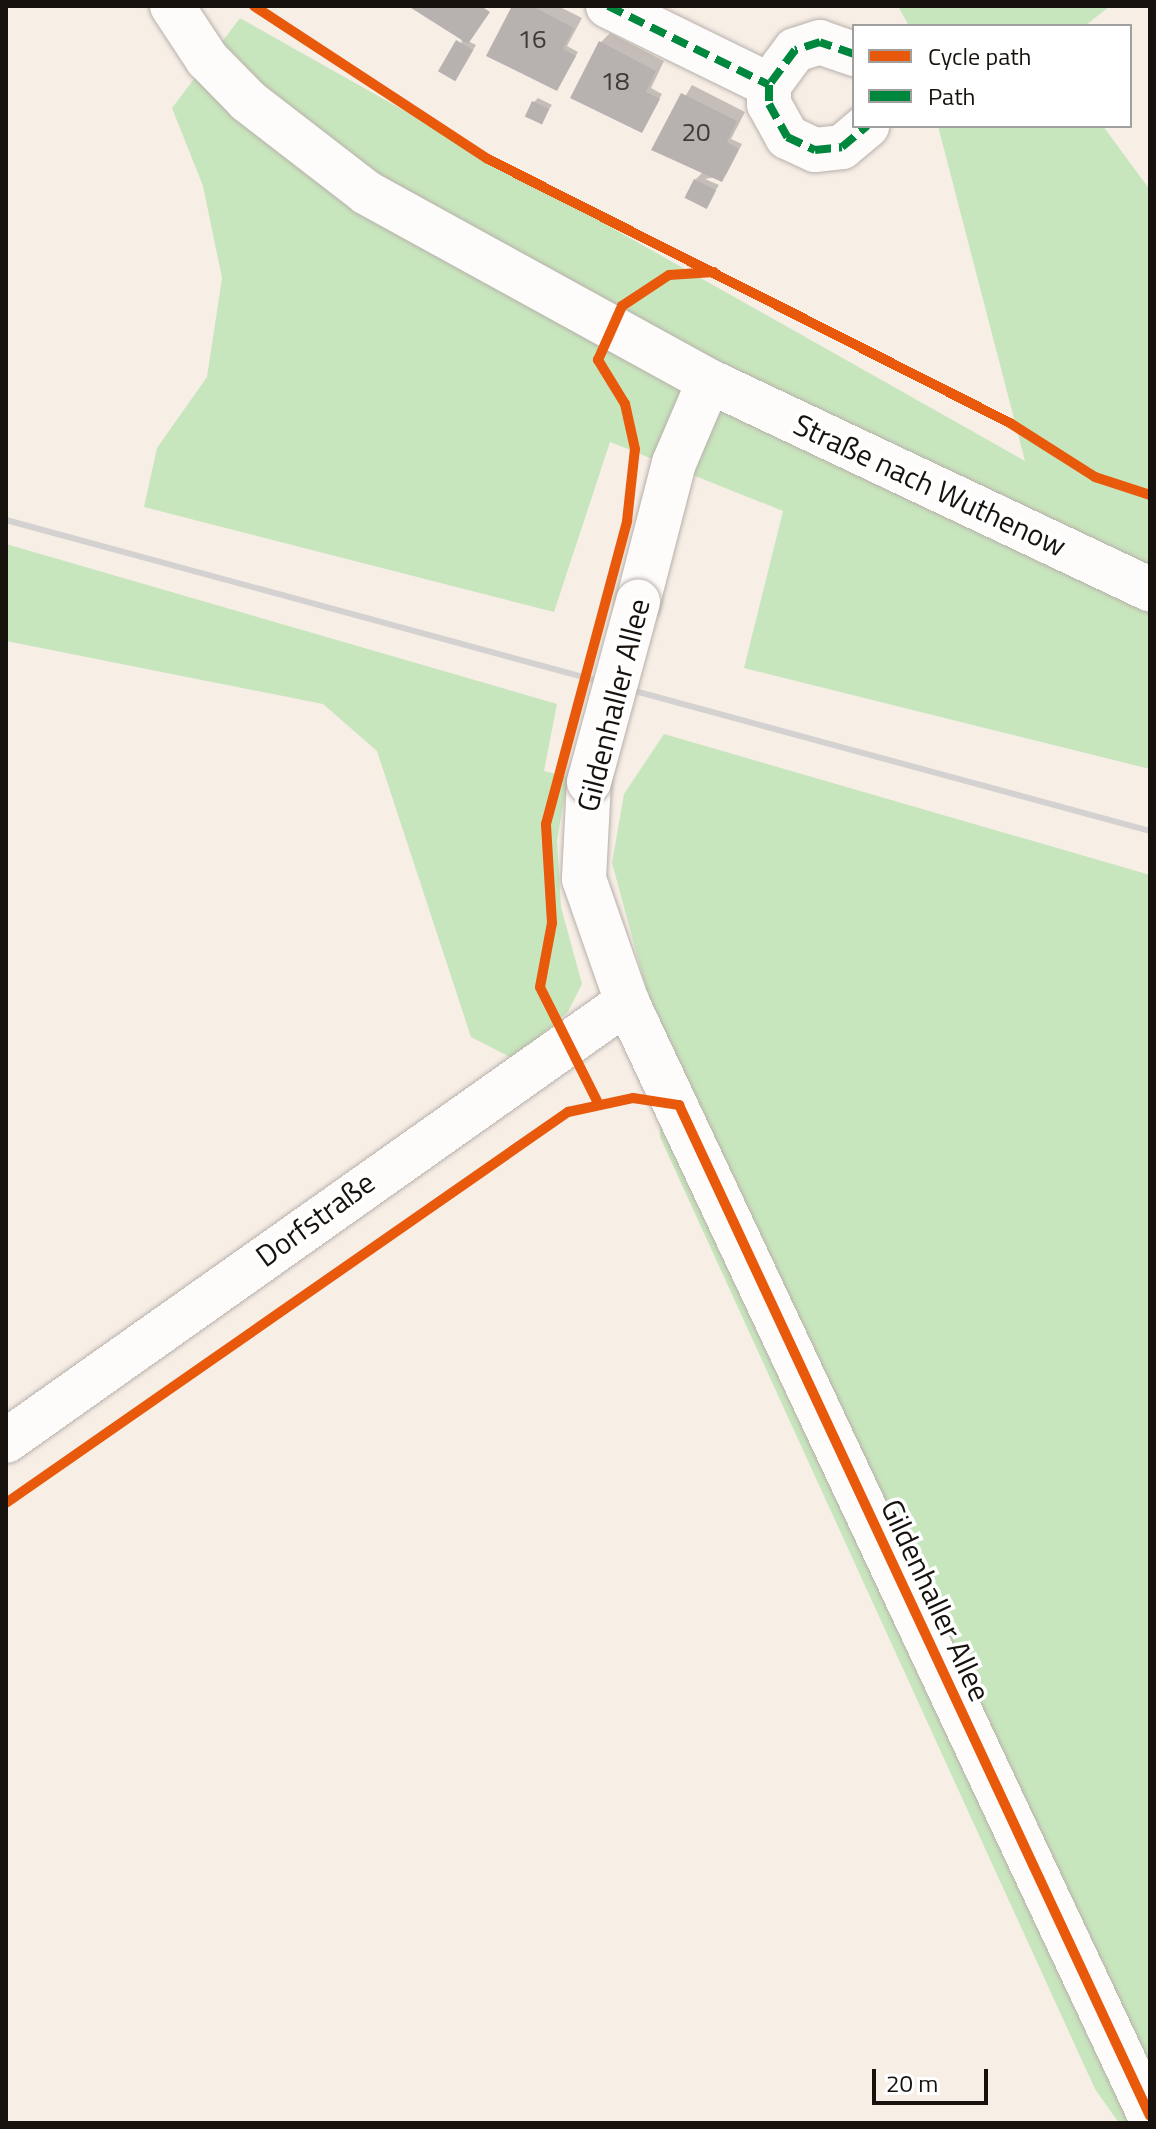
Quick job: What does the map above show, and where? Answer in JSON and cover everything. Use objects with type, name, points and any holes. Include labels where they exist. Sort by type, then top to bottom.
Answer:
[{"type":"street","name":"Straße nach Wuthenow","points":[[172,6],[207,59],[295,144],[497,270],[709,381],[1150,589]]},
{"type":"street","points":[[608,6],[769,85]]},
{"type":"street","points":[[852,53],[820,42],[795,50],[769,85],[775,123],[797,144],[842,147],[865,128]]},
{"type":"street","name":"Gildenhaller Allee","points":[[709,381],[674,463],[589,782],[584,879],[627,1002],[1150,2116]]},
{"type":"street","name":"Dorfstraße","points":[[6,1441],[627,1002]]},
{"type":"green space","points":[[898,6],[1110,6],[1088,24],[908,24]]},
{"type":"green space","points":[[240,18],[1025,461],[939,128],[1104,128],[1150,190],[1150,769],[744,668],[783,511],[610,442],[554,612],[144,507],[157,448],[207,377],[222,278],[203,186],[172,108]]},
{"type":"green space","points":[[6,544],[557,704],[544,771],[568,777],[557,840],[561,907],[582,984],[568,1012],[514,1059],[471,1037],[377,751],[323,704],[6,641]]},
{"type":"green space","points":[[664,734],[1150,875],[1150,2123],[1119,2123],[1095,2089],[660,1137],[657,1028],[612,863],[624,794]]},
{"type":"building","points":[[408,6],[481,6],[490,12],[468,44]]},
{"type":"building","points":[[512,6],[532,6],[574,28],[563,49],[576,56],[557,91],[486,56]]},
{"type":"building","points":[[456,40],[473,50],[455,81],[438,71]]},
{"type":"building","points":[[599,41],[656,71],[646,92],[660,99],[642,133],[570,98]]},
{"type":"building","points":[[681,93],[737,121],[727,142],[739,149],[722,182],[651,150]]},
{"type":"building","points":[[532,101],[549,109],[542,124],[525,116]]},
{"type":"building","points":[[694,179],[716,190],[707,209],[684,198]]},
{"type":"railway","points":[[6,520],[1150,831]]},
{"type":"marked path","points":[[608,6],[769,85]]},
{"type":"marked path","points":[[852,53],[820,42],[795,50],[769,85],[769,104],[787,137],[815,150],[842,147],[865,128]]},
{"type":"cycle path","points":[[254,6],[488,159],[1010,423],[1095,477],[1150,495]]},
{"type":"cycle path","points":[[597,1101],[540,987],[552,923],[546,824],[627,521],[635,449],[625,404],[598,360],[622,306],[669,275],[714,272]]},
{"type":"cycle path","points":[[6,1503],[568,1112],[633,1098],[679,1105],[1150,2116]]}]
